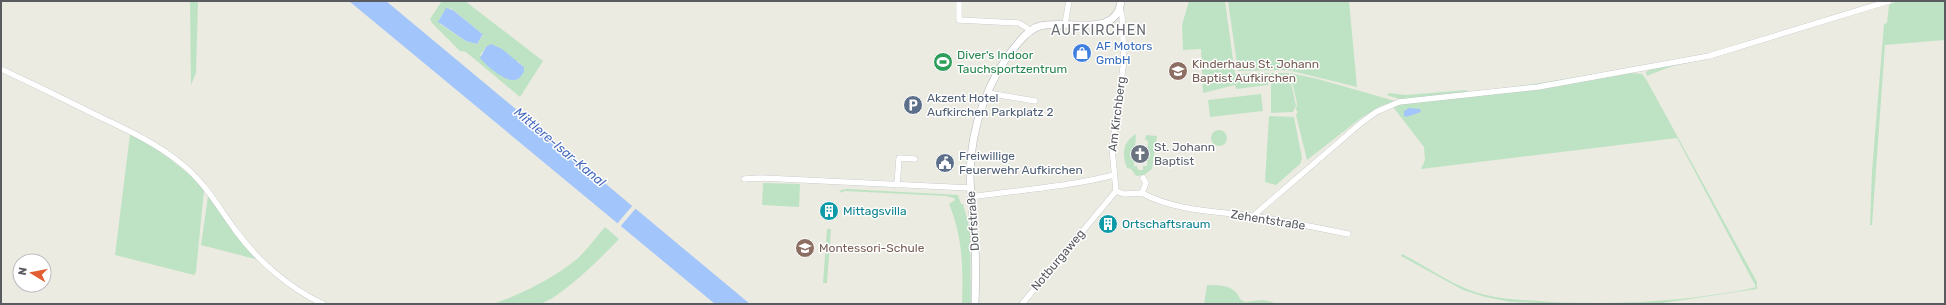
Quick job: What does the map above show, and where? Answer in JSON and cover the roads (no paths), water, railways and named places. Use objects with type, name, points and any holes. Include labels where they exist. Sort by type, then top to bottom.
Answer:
[{"type":"street","points":[[959,1],[959,20],[1019,23],[1030,30],[1039,26],[1101,23],[1115,18],[1120,10],[1121,1]]},
{"type":"street","points":[[1065,24],[1069,1]]},
{"type":"street","points":[[1252,216],[1361,123],[1386,107],[1399,102],[1538,88],[1709,56],[1889,1]]},
{"type":"street","name":"Am Kirchberg","points":[[1114,176],[1112,148],[1124,60],[1123,28],[1120,10]]},
{"type":"street","points":[[1115,18],[1123,28]]},
{"type":"street","name":"Dorfstraße","points":[[975,304],[974,231],[970,188],[970,164],[974,134],[988,93],[1011,52],[1030,30]]},
{"type":"street","points":[[1,69],[127,130],[168,153],[184,165],[206,188],[245,243],[265,264],[301,291],[323,304]]},
{"type":"street","points":[[988,93],[1035,101]]},
{"type":"street","points":[[897,185],[899,158],[915,159]]},
{"type":"street","points":[[971,197],[1018,190],[1069,186],[1114,176],[1116,191],[1124,194],[1142,193],[1146,183],[1143,178]]},
{"type":"street","points":[[744,179],[760,178],[970,188]]},
{"type":"street","name":"Notburgaweg","points":[[1022,304],[1116,191]]},
{"type":"street","name":"Zehentstraße","points":[[1142,193],[1161,202],[1205,211],[1252,216],[1348,234]]},
{"type":"water","name":"Mittlere-Isar-Kanal","points":[[349,1],[386,1],[750,304],[715,304]]},
{"type":"water","points":[[446,8],[453,10],[483,34],[477,44],[466,41],[438,22]]},
{"type":"water","points":[[491,44],[502,49],[524,67],[524,72],[519,78],[513,80],[503,77],[480,58],[486,47]]},
{"type":"water","points":[[1409,108],[1420,109],[1421,112],[1406,117],[1404,116],[1404,111]]},
{"type":"place","name":"AF Motors GmbH","points":[[1082,53]]},
{"type":"place","name":"Diver's Indoor Tauchsportzentrum","points":[[943,62]]},
{"type":"place","name":"Kinderhaus St. Johann Baptist Aufkirchen","points":[[1178,71]]},
{"type":"place","name":"Akzent Hotel Aufkirchen Parkplatz 2","points":[[913,105]]},
{"type":"place","name":"St. Johann Baptist","points":[[1140,154]]},
{"type":"place","name":"Freiwillige Feuerwehr Aufkirchen","points":[[945,163]]},
{"type":"place","name":"Mittagsvilla","points":[[829,211]]},
{"type":"place","name":"Ortschaftsraum","points":[[1108,224]]},
{"type":"place","name":"Montessori-Schule","points":[[805,248]]},
{"type":"district","name":"AUFKIRCHEN","points":[[1099,30]]}]
